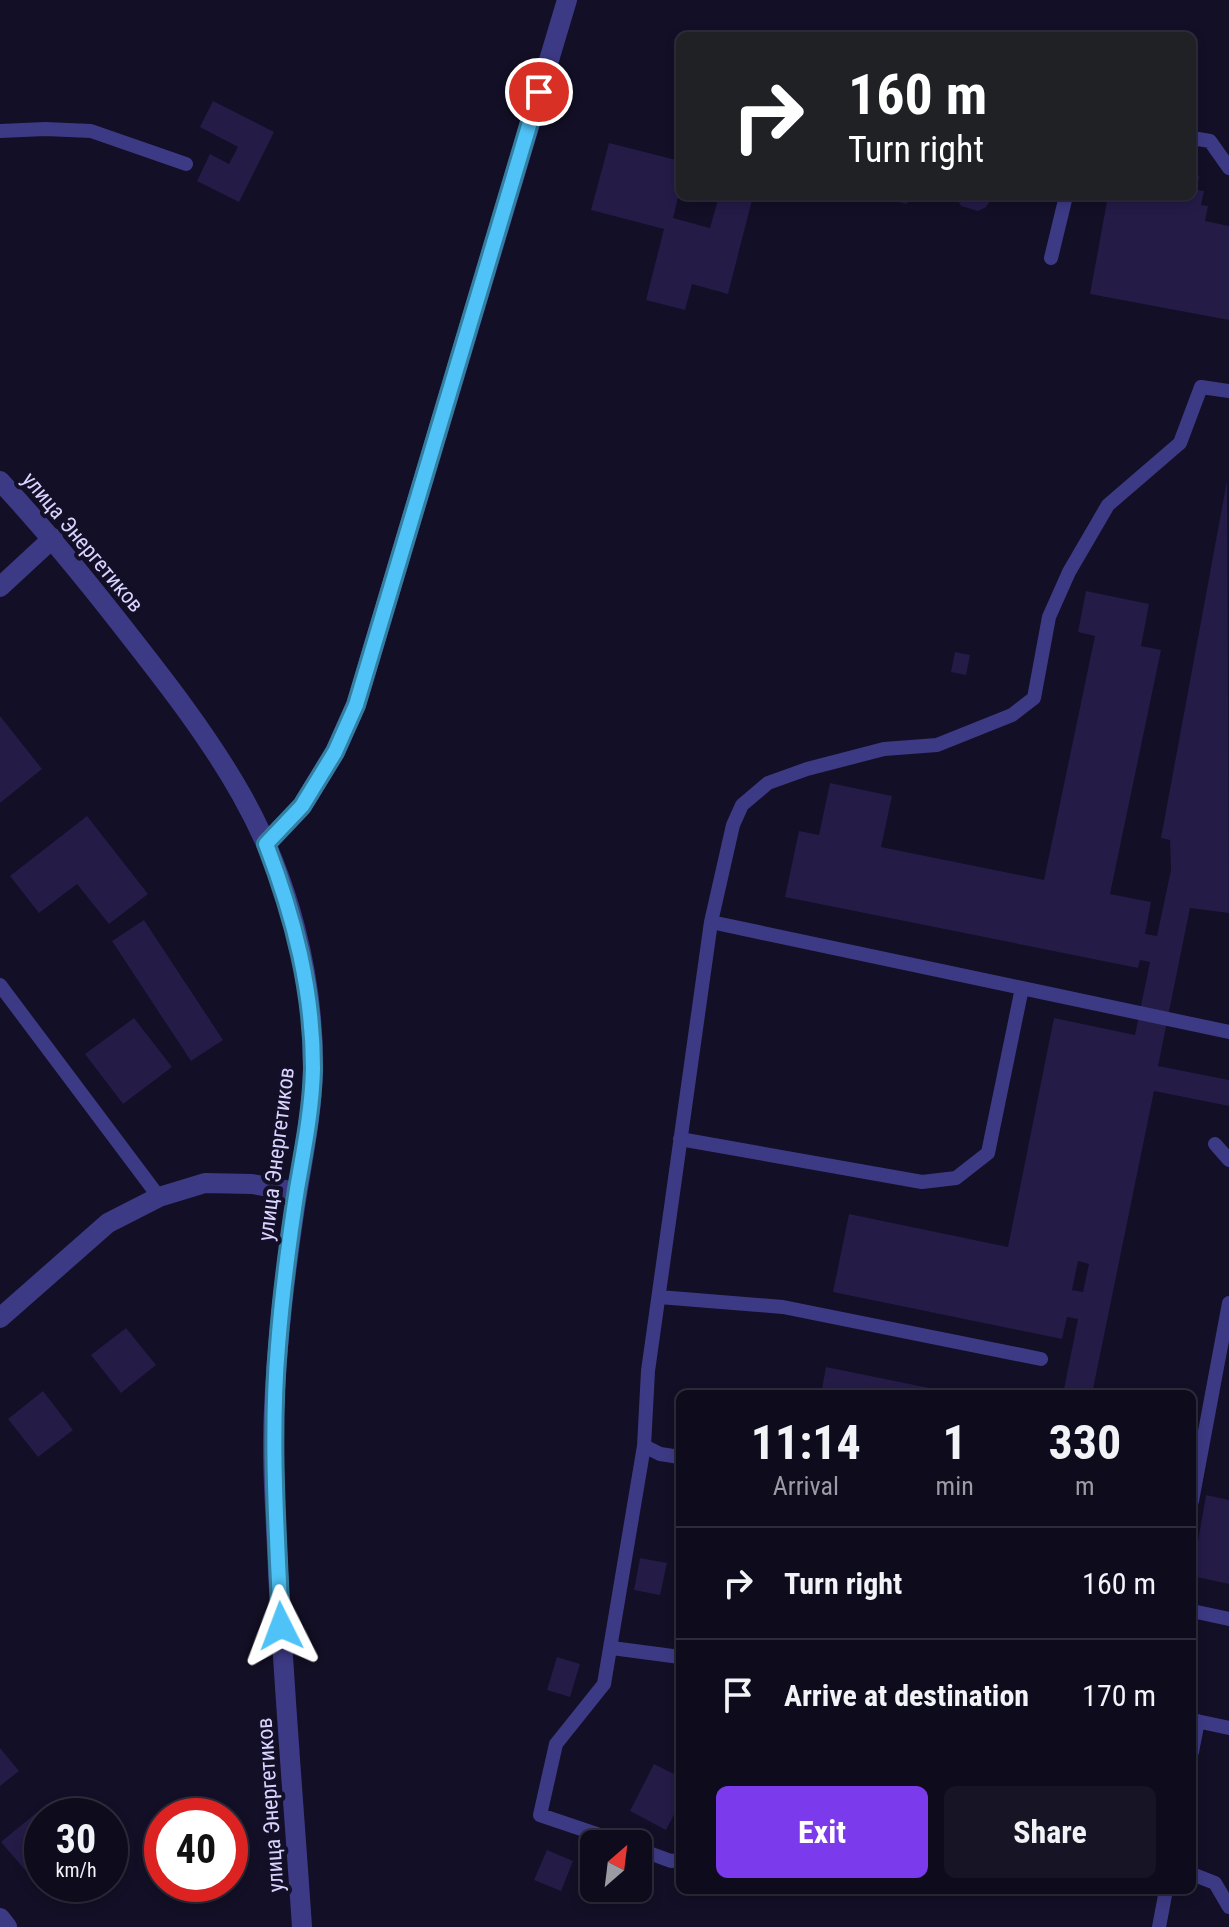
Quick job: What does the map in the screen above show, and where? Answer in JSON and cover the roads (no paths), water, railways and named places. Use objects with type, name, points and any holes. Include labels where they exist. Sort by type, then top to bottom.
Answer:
[{"type":"street","points":[[266,844],[302,806],[335,752],[356,705],[567,0]]},
{"type":"street","name":"улица Энергетиков","points":[[0,481],[53,538],[149,659],[241,793],[285,892],[300,947],[311,1015],[313,1070],[283,1287],[273,1459],[302,1927]]},
{"type":"street","points":[[0,587],[53,538]]},
{"type":"street","points":[[0,1318],[108,1223],[159,1197],[205,1183],[252,1184],[297,1192]]},
{"type":"street","points":[[0,1918],[7,1927]]},
{"type":"lane","points":[[0,131],[91,131],[186,164]]},
{"type":"lane","points":[[1196,139],[1210,141],[1229,168]]},
{"type":"lane","points":[[1051,258],[1065,200]]},
{"type":"lane","points":[[584,1830],[540,1815],[556,1744],[604,1684],[612,1648],[644,1446],[648,1371],[711,922],[733,825],[742,805],[768,783],[807,769],[884,749],[937,745],[1012,715],[1034,698],[1049,617],[1069,572],[1108,505],[1180,443],[1201,387],[1229,391]]},
{"type":"lane","points":[[711,922],[1229,1032]]},
{"type":"lane","points":[[0,985],[159,1197]]},
{"type":"lane","points":[[680,1139],[922,1182],[956,1178],[988,1153],[1022,988]]},
{"type":"lane","points":[[1215,1144],[1229,1160]]},
{"type":"lane","points":[[659,1297],[783,1307],[1041,1359]]},
{"type":"lane","points":[[1196,1480],[1229,1303]]},
{"type":"lane","points":[[644,1446],[660,1454],[676,1456]]},
{"type":"lane","points":[[1196,1612],[1229,1619]]},
{"type":"lane","points":[[612,1648],[676,1656]]},
{"type":"lane","points":[[1196,1720],[1229,1728]]},
{"type":"lane","points":[[652,1854],[676,1860]]},
{"type":"lane","points":[[1196,1876],[1215,1883],[1229,1907]]},
{"type":"lane","points":[[1159,1927],[1165,1894]]}]
